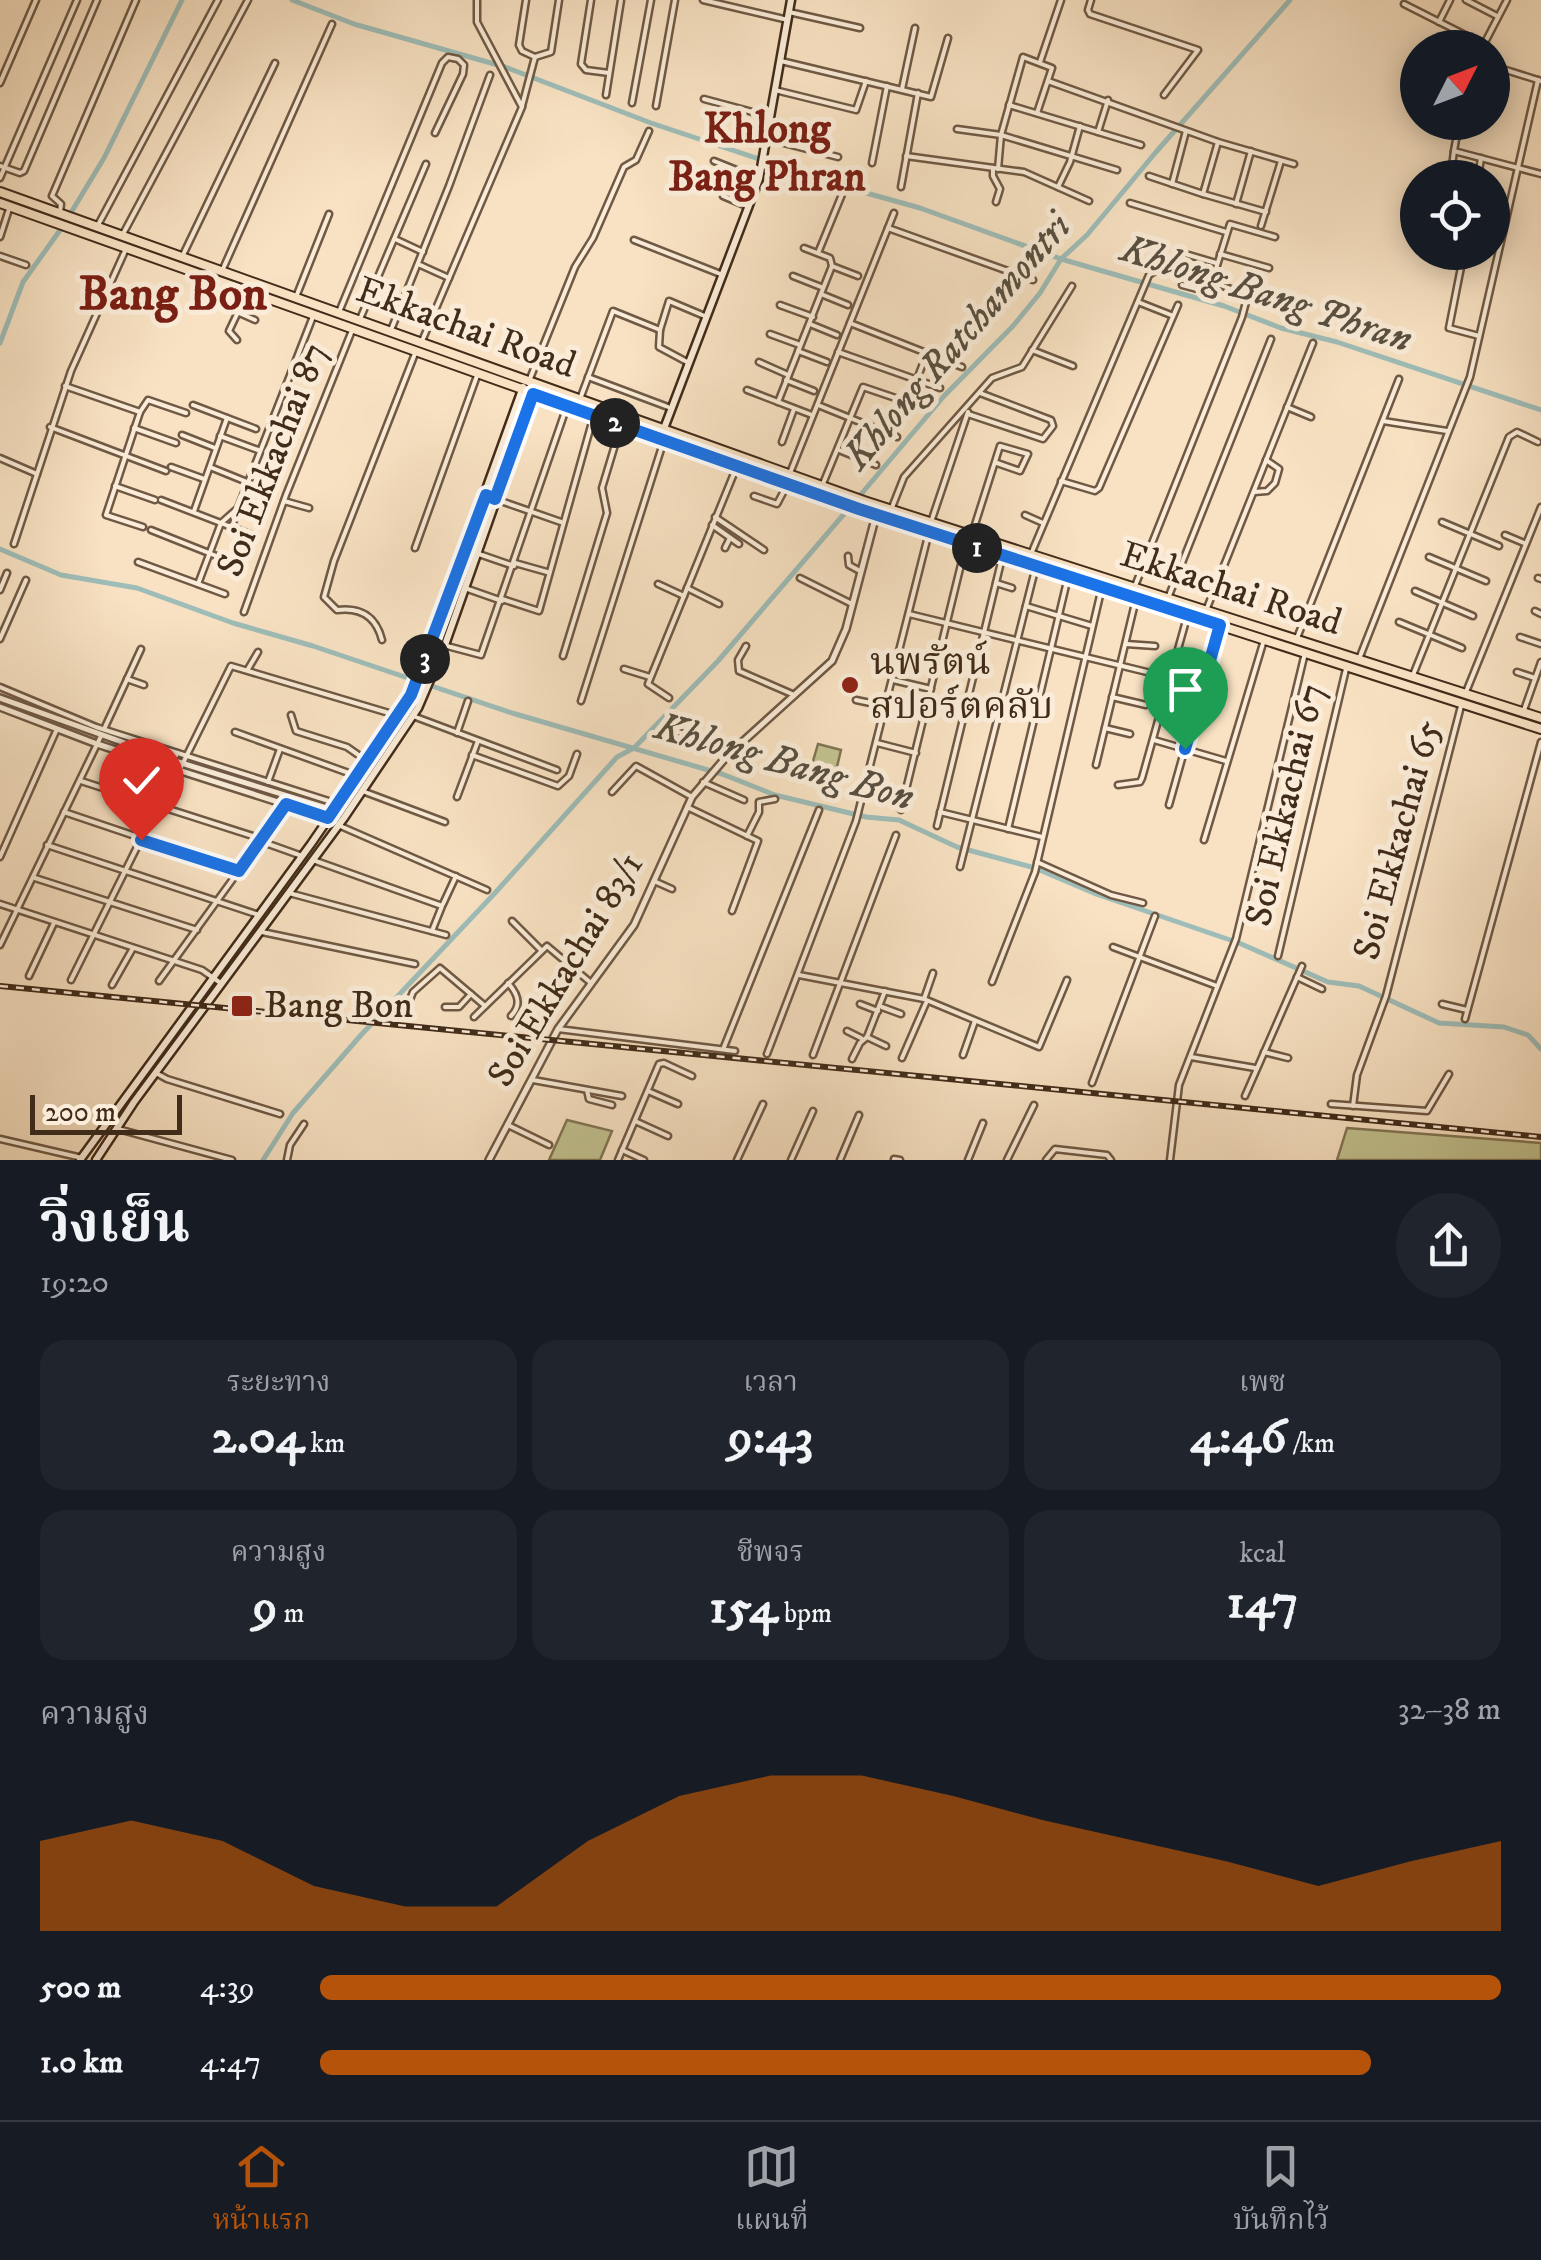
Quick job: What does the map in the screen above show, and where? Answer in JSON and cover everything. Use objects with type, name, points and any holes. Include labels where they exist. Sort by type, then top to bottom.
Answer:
[{"type":"main road","points":[[661,435],[763,165],[791,0]]},
{"type":"main road","name":"Ekkachai Road","points":[[0,192],[222,271],[244,286]]},
{"type":"main road","name":"Ekkachai Road","points":[[5,205],[244,286],[296,296],[580,399],[737,466],[822,486],[844,499]]},
{"type":"main road","name":"Ekkachai Road","points":[[269,293],[314,314],[533,394],[862,505],[892,510],[966,544],[1036,566],[1051,566],[1135,587],[1541,718]]},
{"type":"main road","points":[[83,1159],[399,716],[416,683],[522,390],[531,381]]},
{"type":"main road","points":[[96,1160],[414,716],[445,645],[533,394],[531,381]]},
{"type":"main road","points":[[486,495],[495,499]]},
{"type":"main road","name":"Ekkachai Road","points":[[862,505],[876,515],[972,536],[1031,554],[1068,576],[1541,729]]},
{"type":"main road","points":[[336,807],[341,822]]},
{"type":"main road","points":[[328,818],[341,822]]},
{"type":"main road","points":[[184,1017],[193,1023]]},
{"type":"street","points":[[0,84],[36,0]]},
{"type":"street","points":[[0,178],[77,0]]},
{"type":"street","points":[[2,167],[20,174],[24,171],[97,0]]},
{"type":"street","points":[[61,212],[62,204],[52,196],[136,0]]},
{"type":"street","points":[[98,226],[218,0]]},
{"type":"street","points":[[123,235],[248,0]]},
{"type":"street","points":[[477,0],[477,22],[522,107]]},
{"type":"street","points":[[526,0],[519,45],[522,52],[535,57],[551,52],[559,0]]},
{"type":"street","points":[[591,0],[581,64],[586,70],[609,73]]},
{"type":"street","points":[[606,96],[621,0]]},
{"type":"street","points":[[632,103],[651,0]]},
{"type":"street","points":[[656,106],[675,0]]},
{"type":"street","points":[[703,0],[860,28]]},
{"type":"street","points":[[1040,63],[1060,0]]},
{"type":"street","points":[[1091,0],[1090,14],[1198,50],[1164,94]]},
{"type":"street","points":[[1438,22],[1450,0]]},
{"type":"street","points":[[1466,0],[1498,16]]},
{"type":"street","points":[[1491,30],[1507,0]]},
{"type":"street","points":[[1404,4],[1453,30]]},
{"type":"street","points":[[222,271],[332,24]]},
{"type":"street","points":[[902,90],[915,28]]},
{"type":"street","points":[[780,60],[934,96],[948,38]]},
{"type":"street","points":[[340,312],[442,64],[448,57],[458,58],[464,65],[463,74],[434,134]]},
{"type":"street","points":[[422,341],[522,107],[535,57]]},
{"type":"street","points":[[996,202],[1000,189],[994,178],[995,168],[1022,58],[1052,68],[1037,113]]},
{"type":"street","points":[[182,256],[275,63]]},
{"type":"street","points":[[1510,71],[1540,81],[1510,200]]},
{"type":"street","points":[[391,330],[490,74]]},
{"type":"street","points":[[775,90],[856,110],[866,81]]},
{"type":"street","points":[[1048,81],[1218,142],[1294,164]]},
{"type":"street","points":[[872,162],[887,86]]},
{"type":"street","points":[[901,187],[918,93]]},
{"type":"street","points":[[704,99],[771,117]]},
{"type":"street","points":[[1098,132],[1108,100]]},
{"type":"street","points":[[1009,105],[1141,145]]},
{"type":"street","points":[[1058,187],[1080,126]]},
{"type":"street","points":[[957,129],[1001,135],[1117,170]]},
{"type":"street","points":[[1172,184],[1184,130]]},
{"type":"street","points":[[531,381],[575,267],[593,238],[624,167],[636,160],[649,131]]},
{"type":"street","points":[[768,138],[838,157]]},
{"type":"street","points":[[1453,160],[1456,140]]},
{"type":"street","points":[[1203,194],[1218,142]]},
{"type":"street","points":[[1454,150],[1541,174]]},
{"type":"street","points":[[1236,204],[1251,152]]},
{"type":"street","points":[[906,156],[1024,172],[1088,201]]},
{"type":"street","points":[[714,161],[759,178]]},
{"type":"street","points":[[1262,226],[1281,161]]},
{"type":"street","points":[[360,319],[426,164]]},
{"type":"street","points":[[1148,176],[1266,212]]},
{"type":"street","points":[[818,253],[843,192]]},
{"type":"street","points":[[723,196],[749,207]]},
{"type":"street","points":[[1130,203],[1226,232]]},
{"type":"street","points":[[0,237],[5,205]]},
{"type":"street","points":[[296,296],[330,214]]},
{"type":"street","points":[[754,496],[777,504],[894,214]]},
{"type":"street","points":[[1182,285],[1197,289],[1217,278],[1214,275],[1226,232],[1233,224],[1275,237]]},
{"type":"street","points":[[888,228],[1034,280]]},
{"type":"street","points":[[394,239],[423,252]]},
{"type":"street","points":[[634,240],[723,275]]},
{"type":"street","points":[[14,544],[65,386],[127,247]]},
{"type":"street","points":[[778,402],[832,266],[830,258],[804,248]]},
{"type":"street","points":[[1182,253],[1217,264]]},
{"type":"street","points":[[1220,254],[1269,268]]},
{"type":"street","points":[[0,256],[26,265]]},
{"type":"street","points":[[1031,554],[1149,275],[1167,263]]},
{"type":"street","points":[[418,264],[450,278]]},
{"type":"street","points":[[832,266],[858,276]]},
{"type":"street","points":[[1460,270],[1449,328],[1479,336]]},
{"type":"street","points":[[1359,659],[1470,377],[1494,270]]},
{"type":"street","points":[[793,276],[848,306]]},
{"type":"street","points":[[1135,587],[1246,302],[1242,292],[1212,282]]},
{"type":"street","points":[[237,340],[228,331],[238,312],[244,286]]},
{"type":"street","points":[[892,510],[904,477],[995,376],[1020,369],[1072,286]]},
{"type":"street","points":[[688,362],[659,347],[669,301],[707,317]]},
{"type":"street","points":[[1138,302],[1172,316]]},
{"type":"street","points":[[780,305],[812,317]]},
{"type":"street","points":[[1061,481],[1095,491],[1099,488],[1178,305]]},
{"type":"street","points":[[238,312],[255,320]]},
{"type":"street","points":[[580,399],[613,312],[660,330]]},
{"type":"street","points":[[232,527],[258,450],[314,314]]},
{"type":"street","points":[[850,323],[962,366]]},
{"type":"street","points":[[810,324],[838,335]]},
{"type":"street","name":"Soi Ekkachai 87","points":[[244,612],[353,328]]},
{"type":"street","points":[[770,334],[826,362]]},
{"type":"street","points":[[1168,598],[1271,339]]},
{"type":"street","points":[[1206,610],[1313,343]]},
{"type":"street","points":[[1032,350],[1073,366]]},
{"type":"street","points":[[382,640],[375,622],[367,615],[352,608],[337,610],[324,597],[416,351]]},
{"type":"street","points":[[838,352],[940,388]]},
{"type":"street","points":[[917,380],[927,353]]},
{"type":"street","points":[[759,362],[814,391]]},
{"type":"street","points":[[416,548],[478,373]]},
{"type":"street","points":[[588,377],[671,403]]},
{"type":"street","points":[[1297,638],[1398,379]]},
{"type":"street","points":[[65,386],[140,412]]},
{"type":"street","points":[[822,486],[863,387],[922,407]]},
{"type":"street","points":[[748,390],[812,415]]},
{"type":"street","points":[[968,414],[1043,439],[1048,436],[1053,426],[1051,420],[980,393]]},
{"type":"street","points":[[143,527],[106,517],[140,412],[148,400],[186,413]]},
{"type":"street","points":[[767,1054],[856,821],[930,527],[972,403]]},
{"type":"street","points":[[816,404],[897,437]]},
{"type":"street","points":[[194,405],[256,429]]},
{"type":"street","points":[[445,645],[481,655],[568,406]]},
{"type":"street","points":[[1287,407],[1311,416]]},
{"type":"street","points":[[782,442],[794,408]]},
{"type":"street","points":[[465,588],[538,612],[594,415]]},
{"type":"street","points":[[194,511],[227,418]]},
{"type":"street","points":[[1382,421],[1449,431]]},
{"type":"street","points":[[563,656],[606,513],[602,488],[622,425]]},
{"type":"street","points":[[50,427],[125,456],[204,479]]},
{"type":"street","points":[[134,428],[176,443]]},
{"type":"street","points":[[1413,676],[1511,433],[1518,432],[1538,442]]},
{"type":"street","points":[[182,435],[215,448]]},
{"type":"street","points":[[581,701],[661,435]]},
{"type":"street","points":[[220,436],[258,450]]},
{"type":"street","points":[[972,536],[1002,446],[1028,456],[1020,471],[997,464]]},
{"type":"street","points":[[838,449],[876,465]]},
{"type":"street","points":[[0,458],[37,474]]},
{"type":"street","points":[[1254,492],[1267,491],[1279,474],[1266,460]]},
{"type":"street","points":[[209,466],[247,482]]},
{"type":"street","points":[[669,698],[649,686],[650,677],[737,466]]},
{"type":"street","points":[[115,486],[194,511],[252,535]]},
{"type":"street","points":[[495,499],[563,522]]},
{"type":"street","points":[[284,501],[309,508]]},
{"type":"street","points":[[1466,693],[1541,506]]},
{"type":"street","points":[[198,584],[221,523],[238,508]]},
{"type":"street","name":"Soi Ekkachai 83/1","points":[[489,1160],[558,1029],[634,925],[692,797],[727,756],[832,660],[846,629],[876,515]]},
{"type":"street","points":[[1025,516],[1043,523]]},
{"type":"street","points":[[715,518],[764,550]]},
{"type":"street","points":[[1442,522],[1499,546]]},
{"type":"street","points":[[712,525],[738,544]]},
{"type":"street","points":[[151,530],[239,565]]},
{"type":"street","points":[[1505,535],[1525,544]]},
{"type":"street","points":[[726,548],[730,538]]},
{"type":"street","points":[[902,810],[966,544]]},
{"type":"street","points":[[476,553],[548,572]]},
{"type":"street","points":[[848,556],[849,565],[860,571]]},
{"type":"street","points":[[937,826],[1002,556]]},
{"type":"street","points":[[1429,556],[1486,581]]},
{"type":"street","points":[[138,562],[225,594]]},
{"type":"street","points":[[960,867],[1036,566]]},
{"type":"street","points":[[0,590],[7,574]]},
{"type":"street","points":[[1008,829],[1068,576]]},
{"type":"street","points":[[800,578],[852,604]]},
{"type":"street","points":[[0,638],[26,580]]},
{"type":"street","points":[[658,584],[684,596]]},
{"type":"street","points":[[996,584],[1012,588]]},
{"type":"street","points":[[992,982],[1037,862],[1102,587]]},
{"type":"street","points":[[686,588],[720,604]]},
{"type":"street","points":[[1415,590],[1472,616]]},
{"type":"street","points":[[1096,765],[1136,598]]},
{"type":"street","points":[[1026,606],[1092,626]]},
{"type":"street","points":[[908,614],[1151,673]]},
{"type":"street","points":[[1118,785],[1140,782],[1188,614]]},
{"type":"street","points":[[1398,622],[1462,648]]},
{"type":"street","points":[[1169,805],[1220,625]]},
{"type":"street","points":[[1520,637],[1541,644]]},
{"type":"street","points":[[1204,840],[1264,640]]},
{"type":"street","points":[[1124,643],[1156,646]]},
{"type":"street","points":[[746,646],[738,660],[739,671],[796,696]]},
{"type":"street","points":[[0,945],[141,649]]},
{"type":"street","points":[[248,669],[258,652]]},
{"type":"street","points":[[1170,1160],[1179,1085],[1235,944],[1305,653]]},
{"type":"street","points":[[1523,712],[1541,662]]},
{"type":"street","points":[[71,980],[227,670],[232,666],[248,669],[399,716]]},
{"type":"street","name":"Soi Ekkachai 67","points":[[1278,956],[1347,666]]},
{"type":"street","points":[[624,669],[650,677]]},
{"type":"street","points":[[1517,672],[1536,678]]},
{"type":"street","points":[[1171,675],[1205,676]]},
{"type":"street","points":[[127,680],[144,686]]},
{"type":"street","points":[[893,680],[931,688]]},
{"type":"street","points":[[0,686],[102,732]]},
{"type":"street","points":[[1112,697],[1146,704]]},
{"type":"street","points":[[0,698],[336,807]]},
{"type":"street","points":[[856,700],[885,706]]},
{"type":"street","points":[[457,733],[468,701]]},
{"type":"street","name":"Soi Ekkachai 65","points":[[1353,1106],[1357,1076],[1387,990],[1462,703]]},
{"type":"street","points":[[0,707],[97,744],[328,818]]},
{"type":"street","points":[[291,716],[296,730],[347,746],[367,761]]},
{"type":"street","points":[[414,716],[557,770]]},
{"type":"street","points":[[0,856],[58,728]]},
{"type":"street","points":[[1104,728],[1130,734]]},
{"type":"street","points":[[676,730],[727,756]]},
{"type":"street","points":[[235,732],[357,776]]},
{"type":"street","points":[[1154,740],[1227,761]]},
{"type":"street","points":[[457,797],[478,741]]},
{"type":"street","points":[[877,742],[916,753]]},
{"type":"street","points":[[1464,1018],[1541,742]]},
{"type":"street","points":[[268,782],[280,748]]},
{"type":"street","points":[[472,755],[558,786],[569,776],[577,754]]},
{"type":"street","points":[[180,758],[268,782],[336,807]]},
{"type":"street","points":[[612,792],[636,766],[692,797]]},
{"type":"street","points":[[78,780],[302,856]]},
{"type":"street","points":[[703,782],[744,800]]},
{"type":"street","points":[[363,790],[445,822]]},
{"type":"street","points":[[747,836],[759,802],[775,799]]},
{"type":"street","points":[[159,981],[286,804]]},
{"type":"street","points":[[687,807],[758,842],[732,911]]},
{"type":"street","points":[[724,1048],[818,810]]},
{"type":"street","points":[[64,812],[239,871]]},
{"type":"street","points":[[940,812],[1043,837]]},
{"type":"street","points":[[341,822],[346,831],[487,890]]},
{"type":"street","points":[[813,1055],[896,835]]},
{"type":"street","points":[[48,845],[258,915]]},
{"type":"street","points":[[313,860],[442,906]]},
{"type":"street","points":[[1037,862],[1110,895],[1143,903]]},
{"type":"street","points":[[432,931],[456,876]]},
{"type":"street","points":[[33,877],[197,930]]},
{"type":"street","points":[[654,881],[672,890]]},
{"type":"street","points":[[289,893],[446,935]]},
{"type":"street","points":[[0,904],[174,960],[222,984]]},
{"type":"street","points":[[1092,1083],[1155,916]]},
{"type":"street","points":[[512,922],[541,950]]},
{"type":"street","points":[[29,976],[54,923]]},
{"type":"street","points":[[262,932],[415,964]]},
{"type":"street","points":[[474,1017],[547,946],[591,983]]},
{"type":"street","points":[[112,986],[133,948]]},
{"type":"street","points":[[1113,948],[1218,986]]},
{"type":"street","points":[[1244,1096],[1302,966]]},
{"type":"street","points":[[409,1002],[412,994],[439,968],[485,1006]]},
{"type":"street","points":[[902,1058],[933,973]]},
{"type":"street","points":[[798,975],[925,1000],[1039,1047],[1067,980]]},
{"type":"street","points":[[1298,976],[1322,989]]},
{"type":"street","points":[[508,983],[518,997],[518,1008],[511,1016]]},
{"type":"street","points":[[852,1059],[885,991]]},
{"type":"street","points":[[445,1007],[459,1007],[471,994]]},
{"type":"street","points":[[860,1004],[901,1014]]},
{"type":"street","points":[[1442,1004],[1467,1010]]},
{"type":"street","points":[[963,1055],[975,1022]]},
{"type":"street","points":[[558,1029],[736,1051]]},
{"type":"street","points":[[848,1032],[886,1046]]},
{"type":"street","points":[[1264,1052],[1288,1058]]},
{"type":"street","points":[[1190,1058],[1256,1068]]},
{"type":"street","points":[[618,1160],[661,1063],[692,1076]]},
{"type":"street","points":[[156,1073],[280,1114]]},
{"type":"street","points":[[1330,1104],[1428,1110],[1449,1074]]},
{"type":"street","points":[[531,1080],[622,1096]]},
{"type":"street","points":[[587,1090],[589,1098],[612,1105]]},
{"type":"street","points":[[648,1091],[678,1104]]},
{"type":"street","points":[[737,1160],[763,1104]]},
{"type":"street","points":[[1006,1160],[1034,1105]]},
{"type":"street","points":[[791,1160],[813,1111]]},
{"type":"street","points":[[840,1160],[859,1114]]},
{"type":"street","points":[[635,1121],[668,1136]]},
{"type":"street","points":[[287,1160],[290,1145],[304,1124]]},
{"type":"street","points":[[507,1124],[548,1145]]},
{"type":"street","points":[[968,1160],[984,1124]]},
{"type":"street","points":[[118,1129],[232,1160]]},
{"type":"street","points":[[0,1138],[83,1159]]},
{"type":"street","points":[[622,1150],[644,1160]]},
{"type":"street","points":[[1046,1160],[1055,1150],[1107,1155],[1111,1160]]},
{"type":"green space","points":[[818,744],[841,750],[835,775],[811,768]]},
{"type":"green space","points":[[567,1120],[612,1131],[600,1160],[549,1160]]},
{"type":"green space","points":[[1347,1128],[1541,1143],[1541,1160],[1337,1160]]},
{"type":"waterway","points":[[0,343],[23,282],[104,158],[182,0]]},
{"type":"waterway","name":"Khlong Bang Phran","points":[[292,0],[354,24],[505,67],[651,123],[834,184],[920,208],[1061,259],[1224,306],[1281,328],[1337,342],[1541,410]]},
{"type":"waterway","name":"Khlong Ratchamontri","points":[[857,499],[944,396],[1013,326],[1061,259],[1087,235],[1290,0]]},
{"type":"waterway","name":"Khlong Ratchamontri","points":[[263,1160],[293,1113],[361,1035],[617,757],[634,748],[718,661],[850,507]]},
{"type":"waterway","name":"Khlong Bang Bon","points":[[0,549],[61,575],[137,588],[233,623],[512,713],[722,774],[775,795],[866,817],[899,820],[957,847],[1035,868],[1096,894],[1239,943],[1328,982],[1359,986],[1439,1023],[1504,1027],[1528,1035],[1541,1049]]},
{"type":"railway","points":[[0,986],[1541,1137]]},
{"type":"place","name":"นพรัตน์ สปอร์ตคลับ","points":[[850,685]]},
{"type":"place","name":"Bang Bon","points":[[242,1006]]},
{"type":"district","name":"Khlong Bang Phran","points":[[767,154]]},
{"type":"district","name":"Bang Bon","points":[[173,295]]},
{"type":"route","points":[[141,840],[239,871],[286,804],[328,818],[411,695],[486,495],[495,499],[533,394],[859,509],[1220,625],[1185,749]]}]
